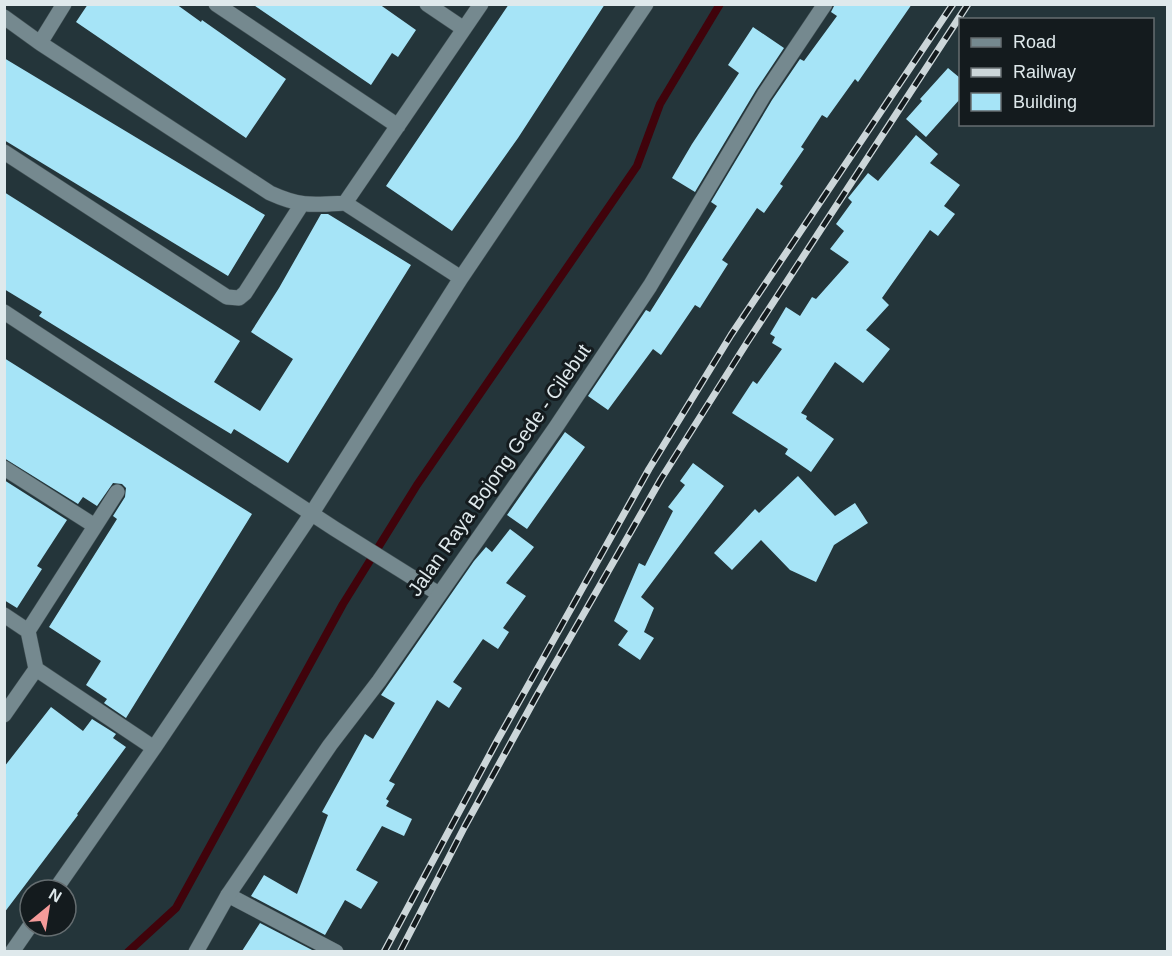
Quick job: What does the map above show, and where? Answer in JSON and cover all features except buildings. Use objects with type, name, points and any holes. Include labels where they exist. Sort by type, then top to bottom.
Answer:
[{"type":"street","points":[[40,43],[64,4]]},
{"type":"street","points":[[216,4],[398,126]]},
{"type":"street","points":[[428,4],[464,29]]},
{"type":"street","points":[[345,203],[481,4]]},
{"type":"street","points":[[63,878],[312,513],[461,278],[646,4]]},
{"type":"street","name":"Jalan Raya Bojong Gede - Cilebut","points":[[196,951],[228,896],[330,745],[379,681],[556,427],[650,286],[764,95],[825,4]]},
{"type":"street","points":[[4,17],[40,43],[270,193],[292,203],[345,203],[461,278]]},
{"type":"street","points":[[4,152],[227,297],[239,298],[244,293],[303,204]]},
{"type":"street","points":[[4,312],[335,529],[439,594]]},
{"type":"street","points":[[4,468],[95,526]]},
{"type":"street","points":[[28,631],[117,492]]},
{"type":"street","points":[[4,615],[28,631],[36,669],[154,748]]},
{"type":"street","points":[[4,715],[36,669]]},
{"type":"street","points":[[228,896],[336,951]]},
{"type":"street","points":[[12,951],[21,938]]},
{"type":"waterway","points":[[128,952],[176,908],[343,604],[417,485],[637,166],[660,104],[720,4]]},
{"type":"railway","points":[[384,952],[497,741],[649,469],[731,335],[953,4]]},
{"type":"railway","points":[[400,952],[465,826],[536,697],[661,479],[748,341],[968,4]]}]
